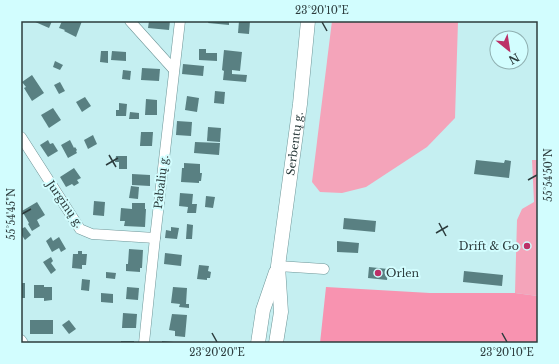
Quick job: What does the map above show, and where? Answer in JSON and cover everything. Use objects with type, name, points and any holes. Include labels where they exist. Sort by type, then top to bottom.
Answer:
[{"type":"main road","name":"Serbentų g.","points":[[258,343],[263,310],[278,266],[300,104],[308,21]]},
{"type":"main road","name":"Serbentų g.","points":[[276,343],[281,312],[278,266]]},
{"type":"street","points":[[130,21],[174,70]]},
{"type":"street","name":"Pabalių g.","points":[[144,343],[180,21]]},
{"type":"street","name":"Jurginų g.","points":[[21,137],[80,229],[92,234],[155,238]]},
{"type":"street","points":[[278,266],[324,269]]},
{"type":"shaded area","points":[[332,21],[458,21],[455,118],[427,147],[366,187],[342,193],[320,192],[312,182]]},
{"type":"shaded area","name":"Drift & Go","points":[[532,160],[538,160],[538,296],[515,293],[517,220],[522,209],[534,202]]},
{"type":"shaded area","points":[[326,287],[430,293],[515,293],[538,296],[538,343],[320,343]]},
{"type":"building","points":[[33,21],[52,21],[49,28]]},
{"type":"building","points":[[62,21],[82,21],[76,37],[59,28]]},
{"type":"building","points":[[149,21],[170,21],[169,30],[148,28]]},
{"type":"building","points":[[209,21],[229,21],[229,25],[208,23]]},
{"type":"building","points":[[239,21],[250,21],[249,34],[238,33]]},
{"type":"building","points":[[199,49],[206,49],[206,53],[217,53],[217,61],[199,60]]},
{"type":"building","points":[[224,50],[242,52],[240,71],[232,70],[232,74],[247,75],[246,82],[223,80],[224,71],[222,70]]},
{"type":"building","points":[[101,51],[108,51],[108,63],[100,62]]},
{"type":"building","points":[[112,51],[126,52],[126,61],[111,60]]},
{"type":"building","points":[[55,61],[63,65],[60,70],[53,67]]},
{"type":"building","points":[[183,64],[204,66],[203,76],[182,74]]},
{"type":"building","points":[[142,68],[160,69],[159,81],[141,80]]},
{"type":"building","points":[[123,70],[131,71],[130,80],[122,79]]},
{"type":"building","points":[[32,75],[44,93],[32,101],[24,88],[26,87],[22,82]]},
{"type":"building","points":[[60,82],[65,91],[59,94],[54,85]]},
{"type":"building","points":[[215,91],[225,92],[224,104],[214,103]]},
{"type":"building","points":[[187,96],[199,98],[197,112],[185,110]]},
{"type":"building","points":[[85,97],[91,106],[82,112],[76,102]]},
{"type":"building","points":[[146,99],[157,100],[157,115],[145,115]]},
{"type":"building","points":[[119,103],[127,104],[126,116],[116,116],[116,110],[119,110]]},
{"type":"building","points":[[53,108],[61,120],[49,128],[41,115]]},
{"type":"building","points":[[130,112],[139,113],[139,119],[129,119]]},
{"type":"building","points":[[177,121],[192,122],[191,136],[176,135]]},
{"type":"building","points":[[208,127],[221,128],[220,142],[207,141]]},
{"type":"building","points":[[141,132],[153,132],[152,146],[140,146]]},
{"type":"building","points":[[93,135],[97,144],[88,149],[84,140]]},
{"type":"building","points":[[48,140],[50,144],[53,143],[58,151],[48,157],[40,145]]},
{"type":"building","points":[[70,140],[74,148],[75,147],[77,150],[77,153],[68,158],[61,145]]},
{"type":"building","points":[[195,142],[220,143],[219,155],[194,153]]},
{"type":"building","points":[[116,156],[127,156],[127,169],[119,169],[119,162],[115,162]]},
{"type":"building","points":[[476,160],[504,163],[505,160],[511,161],[509,178],[474,174]]},
{"type":"building","points":[[184,163],[200,164],[200,173],[202,173],[201,181],[199,181],[199,183],[181,182]]},
{"type":"building","points":[[74,168],[81,178],[77,180],[79,183],[74,186],[72,184],[66,187],[60,177]]},
{"type":"building","points":[[132,174],[150,175],[150,186],[132,185]]},
{"type":"building","points":[[131,186],[139,187],[138,199],[129,198]]},
{"type":"building","points":[[180,193],[193,194],[192,204],[197,204],[196,213],[187,213],[188,207],[179,206]]},
{"type":"building","points":[[206,196],[215,197],[213,208],[205,207]]},
{"type":"building","points":[[94,201],[105,202],[104,216],[93,215]]},
{"type":"building","points":[[37,202],[45,215],[37,220],[40,226],[32,231],[22,211]]},
{"type":"building","points":[[132,203],[145,203],[145,227],[124,226],[125,221],[120,221],[121,208],[132,209]]},
{"type":"building","points":[[344,218],[376,221],[375,232],[343,229]]},
{"type":"building","points":[[187,224],[193,225],[192,239],[186,239]]},
{"type":"building","points":[[25,227],[31,235],[25,240],[21,234],[21,229]]},
{"type":"building","points":[[171,227],[179,228],[177,239],[165,238],[166,230],[171,231]]},
{"type":"building","points":[[51,237],[53,241],[59,237],[66,249],[61,252],[59,248],[52,252],[46,241]]},
{"type":"building","points":[[337,241],[359,243],[358,253],[337,252]]},
{"type":"building","points":[[129,249],[143,250],[142,268],[140,268],[140,272],[126,271]]},
{"type":"building","points":[[78,251],[82,251],[82,254],[87,254],[86,265],[82,265],[82,269],[72,268],[73,254],[78,254]]},
{"type":"building","points":[[165,253],[182,255],[181,266],[164,264]]},
{"type":"building","points":[[51,257],[53,261],[51,263],[56,270],[51,274],[43,262]]},
{"type":"building","points":[[199,265],[209,266],[208,271],[211,272],[210,278],[207,278],[207,280],[197,279]]},
{"type":"building","name":"Orlen","points":[[369,267],[388,269],[387,280],[368,278]]},
{"type":"building","points":[[464,271],[503,275],[502,286],[463,282]]},
{"type":"building","points":[[106,272],[116,273],[115,279],[106,278]]},
{"type":"building","points":[[82,279],[90,280],[89,291],[81,290]]},
{"type":"building","points":[[21,283],[25,283],[25,298],[21,298]]},
{"type":"building","points":[[34,285],[52,287],[52,300],[44,301],[44,298],[34,298]]},
{"type":"building","points":[[127,287],[139,288],[138,300],[126,299]]},
{"type":"building","points":[[173,287],[187,288],[186,304],[189,304],[189,308],[179,307],[180,304],[171,303]]},
{"type":"building","points":[[101,293],[113,294],[113,303],[101,302]]},
{"type":"building","points":[[123,313],[137,314],[136,328],[122,328]]},
{"type":"building","points":[[172,314],[187,315],[185,337],[175,336],[175,331],[169,330]]},
{"type":"building","points":[[30,320],[53,320],[53,334],[30,334]]},
{"type":"building","points":[[69,320],[76,329],[69,334],[62,325]]},
{"type":"building","points":[[121,341],[134,341],[134,343],[121,343]]},
{"type":"building","points":[[162,341],[174,342],[174,343],[162,343]]},
{"type":"place","name":"Drift & Go","points":[[527,246]]},
{"type":"place","name":"Orlen","points":[[378,273]]}]
